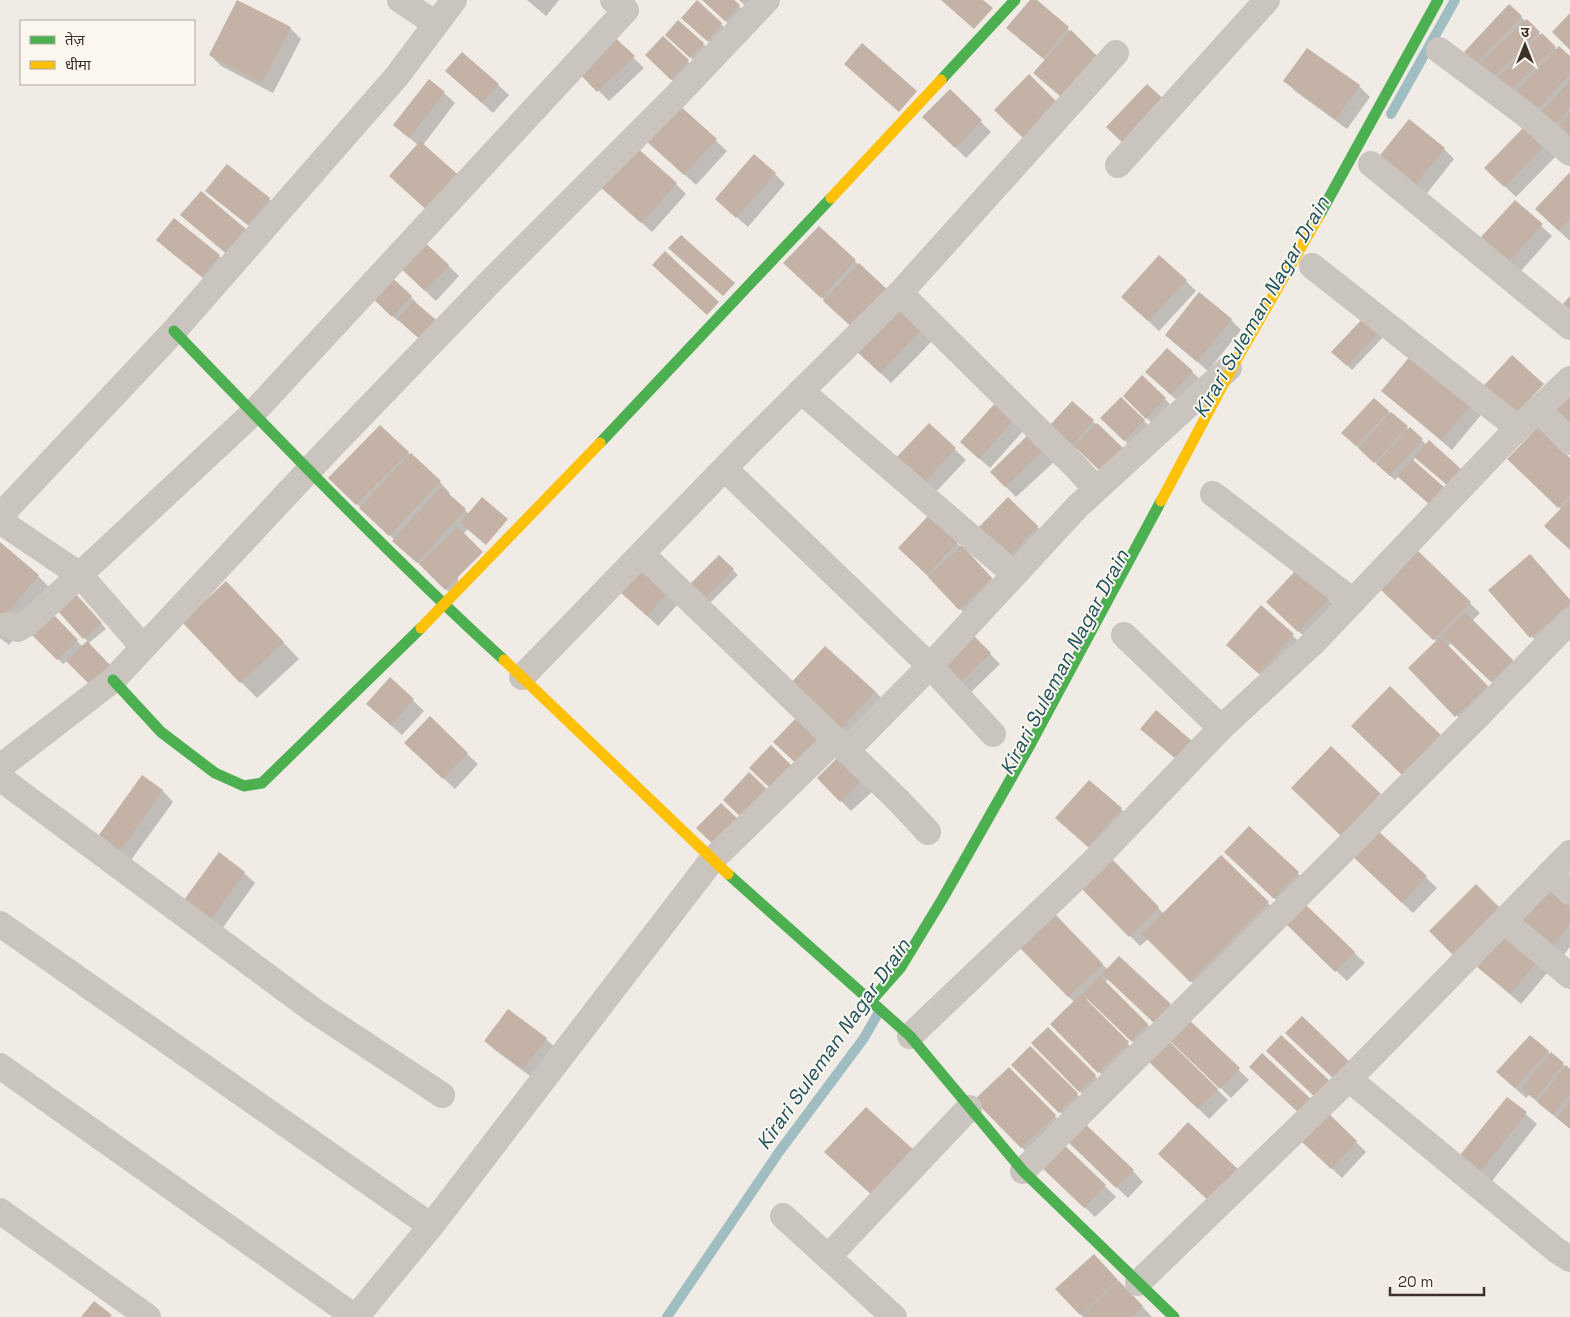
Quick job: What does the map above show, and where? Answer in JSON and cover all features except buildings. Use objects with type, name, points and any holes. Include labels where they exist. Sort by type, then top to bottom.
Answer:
[{"type":"street","points":[[400,0],[436,24]]},
{"type":"street","points":[[0,516],[174,331],[397,76],[454,0]]},
{"type":"street","points":[[7,625],[18,629],[27,624],[253,413],[626,10],[612,0]]},
{"type":"street","points":[[0,766],[113,680],[491,281],[677,95],[767,0]]},
{"type":"street","points":[[113,680],[161,732],[215,773],[244,786],[262,783],[444,605],[665,376],[1015,0]]},
{"type":"street","points":[[1118,165],[1267,0]]},
{"type":"street","points":[[874,1003],[901,967],[948,890],[1030,745],[1234,364],[1316,223],[1438,0]]},
{"type":"street","points":[[1439,50],[1525,114],[1570,153]]},
{"type":"street","points":[[522,678],[724,469],[900,293],[1116,53]]},
{"type":"street","points":[[1371,164],[1570,327]]},
{"type":"street","points":[[1312,266],[1518,428]]},
{"type":"street","points":[[900,293],[1076,466],[1096,489]]},
{"type":"street","points":[[174,331],[309,471],[444,605],[712,860],[910,1036],[1023,1171],[1174,1317]]},
{"type":"street","points":[[0,1066],[356,1317],[431,1226],[712,860],[930,666],[1078,506],[1234,364]]},
{"type":"street","points":[[910,1036],[1093,862],[1221,728],[1314,642],[1518,428],[1570,379]]},
{"type":"street","points":[[801,391],[1014,574]]},
{"type":"street","points":[[1538,409],[1570,442]]},
{"type":"street","points":[[724,469],[930,666],[993,734]]},
{"type":"street","points":[[1213,494],[1353,601]]},
{"type":"street","points":[[0,521],[80,575],[143,647]]},
{"type":"street","points":[[642,554],[898,800],[928,832]]},
{"type":"street","points":[[1023,1171],[1470,724],[1570,621]]},
{"type":"street","points":[[1124,635],[1221,728]]},
{"type":"street","points":[[0,778],[313,1010],[442,1095]]},
{"type":"street","points":[[1138,1283],[1349,1079],[1570,853]]},
{"type":"street","points":[[1550,873],[1570,892]]},
{"type":"street","points":[[1504,921],[1570,976]]},
{"type":"street","points":[[0,924],[431,1226]]},
{"type":"street","points":[[1349,1079],[1556,1250],[1570,1259]]},
{"type":"street","points":[[828,1257],[969,1108]]},
{"type":"street","points":[[0,1211],[148,1317]]},
{"type":"street","points":[[782,1216],[894,1317]]},
{"type":"waterway","name":"Kirari Suleman Nagar Drain","points":[[1391,114],[1455,0]]},
{"type":"waterway","name":"Kirari Suleman Nagar Drain","points":[[667,1317],[779,1152],[864,1038],[880,1010]]},
{"type":"traffic: fast","points":[[941,80],[1015,0]]},
{"type":"traffic: fast","points":[[1319,216],[1438,0]]},
{"type":"traffic: fast","points":[[600,443],[831,198]]},
{"type":"traffic: fast","points":[[174,331],[378,539],[504,660]]},
{"type":"traffic: fast","points":[[871,1001],[901,967],[943,898],[1030,745],[1161,501]]},
{"type":"traffic: fast","points":[[113,680],[161,732],[215,773],[244,786],[262,783],[421,628]]},
{"type":"traffic: fast","points":[[728,874],[910,1036],[1023,1171],[1174,1317]]},
{"type":"traffic: slow","points":[[831,198],[941,80]]},
{"type":"traffic: slow","points":[[1161,501],[1234,364],[1319,216]]},
{"type":"traffic: slow","points":[[421,628],[600,443]]},
{"type":"traffic: slow","points":[[504,660],[728,874]]}]
